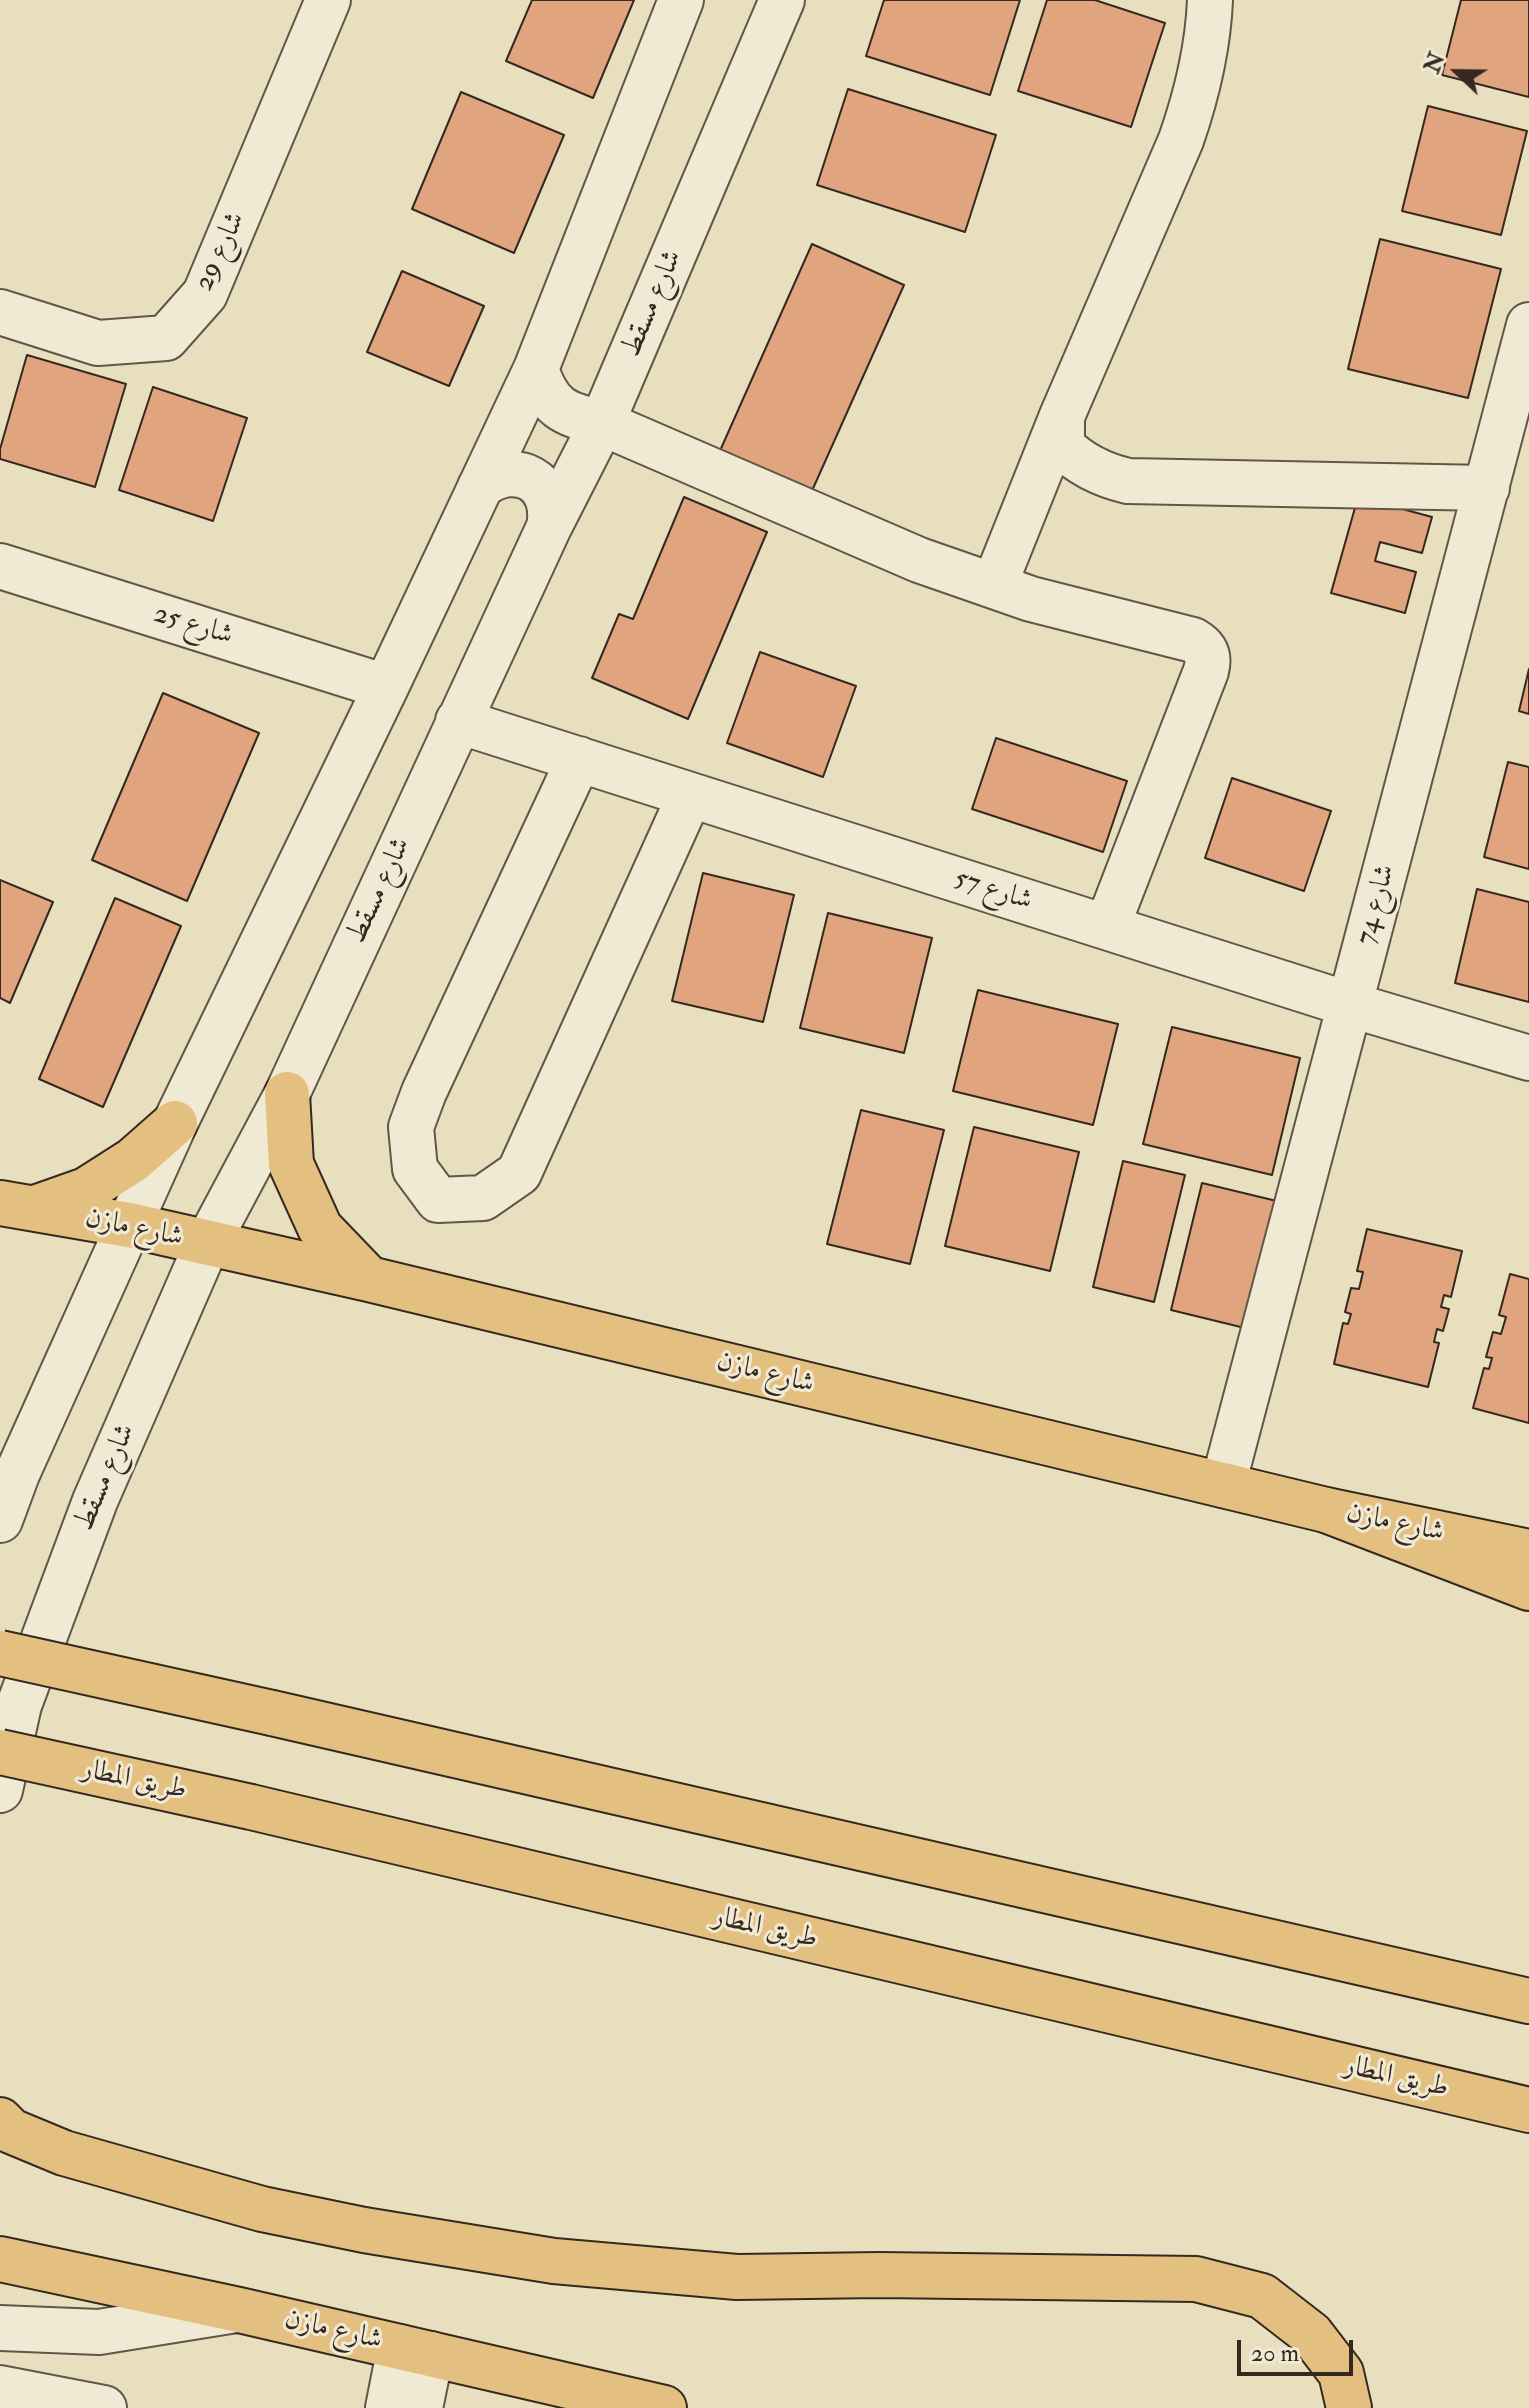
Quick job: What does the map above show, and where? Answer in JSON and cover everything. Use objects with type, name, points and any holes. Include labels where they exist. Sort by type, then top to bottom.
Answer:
[{"type":"main road","points":[[287,1094],[291,1164],[320,1228],[369,1279]]},
{"type":"main road","points":[[16,1206],[86,1190],[133,1160],[175,1123]]},
{"type":"main road","name":"شارع مازن","points":[[16,1206],[129,1225],[369,1279],[1326,1510],[1529,1552]]},
{"type":"main road","points":[[1326,1510],[1529,1588]]},
{"type":"main road","points":[[0,1653],[1529,2001]]},
{"type":"main road","name":"طريق المطار","points":[[0,1752],[251,1807],[1529,2110]]},
{"type":"main road","points":[[0,2120],[11,2131],[64,2153],[262,2209],[364,2230],[554,2261],[737,2277],[880,2275],[1196,2279],[1262,2296],[1311,2334],[1341,2373],[1349,2408]]},
{"type":"main road","name":"شارع مازن","points":[[0,2259],[239,2310],[664,2408]]},
{"type":"street","name":"شارع 29","points":[[0,312],[98,343],[166,338],[205,294],[328,0]]},
{"type":"street","points":[[0,1520],[17,1474],[175,1123],[536,369],[681,0]]},
{"type":"street","name":"شارع مسقط","points":[[0,1790],[19,1705],[95,1501],[207,1244],[287,1094],[549,527],[602,423],[782,0]]},
{"type":"street","points":[[994,586],[1062,416],[1181,140],[1205,55],[1210,0]]},
{"type":"street","name":"شارع 74","points":[[1223,1485],[1529,325]]},
{"type":"street","points":[[536,369],[543,391],[558,409],[602,423],[919,560],[1031,599],[1193,640],[1207,652],[1209,662],[1206,671],[1107,927]]},
{"type":"street","points":[[1062,416],[1062,446],[1096,471],[1128,481],[1487,488]]},
{"type":"street","points":[[480,487],[500,474],[525,476],[544,491],[552,514],[549,527]]},
{"type":"street","name":"شارع 25","points":[[0,566],[386,687]]},
{"type":"street","name":"شارع 57","points":[[458,721],[1351,1005],[1529,1058]]},
{"type":"street","points":[[579,759],[424,1092],[411,1127],[415,1169],[438,1200],[483,1198],[519,1173],[690,795]]},
{"type":"street","points":[[0,2328],[99,2332],[239,2310]]},
{"type":"street","points":[[388,2408],[416,2350]]},
{"type":"street","points":[[416,2350],[420,2408]]},
{"type":"street","points":[[0,2388],[104,2408]]},
{"type":"building","points":[[532,0],[634,0],[593,98],[506,61]]},
{"type":"building","points":[[884,0],[1020,0],[990,95],[866,56]]},
{"type":"building","points":[[1047,0],[1095,0],[1165,23],[1131,127],[1018,91]]},
{"type":"building","points":[[1461,0],[1529,0],[1529,97],[1442,75]]},
{"type":"building","points":[[848,89],[996,135],[965,232],[817,185]]},
{"type":"building","points":[[461,92],[564,135],[514,253],[412,209]]},
{"type":"building","points":[[1428,106],[1527,131],[1501,235],[1402,211]]},
{"type":"building","points":[[1380,239],[1501,269],[1468,398],[1348,369]]},
{"type":"building","points":[[812,244],[904,285],[811,493],[719,453]]},
{"type":"building","points":[[402,271],[484,306],[449,386],[367,352]]},
{"type":"building","points":[[27,355],[126,384],[95,487],[0,459],[0,449]]},
{"type":"building","points":[[153,387],[247,418],[213,521],[119,490]]},
{"type":"building","points":[[684,497],[767,532],[688,719],[592,678],[619,614],[633,619]]},
{"type":"building","points":[[1358,497],[1432,517],[1422,553],[1380,542],[1375,561],[1416,572],[1405,613],[1331,593]]},
{"type":"building","points":[[760,652],[856,686],[823,777],[727,743]]},
{"type":"building","points":[[1529,669],[1529,714],[1519,711]]},
{"type":"building","points":[[163,693],[259,733],[187,901],[92,860]]},
{"type":"building","points":[[996,738],[1127,781],[1103,852],[972,809]]},
{"type":"building","points":[[1508,762],[1529,767],[1529,869],[1484,857]]},
{"type":"building","points":[[1232,778],[1331,811],[1304,891],[1205,858]]},
{"type":"building","points":[[703,873],[794,895],[763,1022],[672,1001]]},
{"type":"building","points":[[0,880],[53,902],[10,1003],[0,998]]},
{"type":"building","points":[[1477,889],[1529,902],[1529,1002],[1455,983]]},
{"type":"building","points":[[115,898],[181,926],[103,1107],[39,1079]]},
{"type":"building","points":[[828,913],[932,938],[904,1053],[800,1028]]},
{"type":"building","points":[[978,990],[1118,1024],[1093,1125],[953,1091]]},
{"type":"building","points":[[1172,1027],[1300,1058],[1272,1175],[1143,1144]]},
{"type":"building","points":[[861,1110],[944,1130],[910,1264],[827,1244]]},
{"type":"building","points":[[974,1127],[1079,1152],[1050,1271],[945,1246]]},
{"type":"building","points":[[1123,1161],[1185,1175],[1154,1302],[1093,1287]]},
{"type":"building","points":[[1202,1183],[1285,1203],[1253,1330],[1171,1310]]},
{"type":"building","points":[[1367,1229],[1462,1251],[1451,1297],[1444,1295],[1441,1307],[1449,1309],[1443,1331],[1437,1329],[1434,1342],[1439,1343],[1428,1387],[1334,1364],[1343,1323],[1348,1324],[1351,1314],[1345,1312],[1351,1288],[1359,1289],[1363,1272],[1357,1271]]},
{"type":"building","points":[[1510,1274],[1529,1279],[1529,1423],[1473,1408],[1484,1368],[1489,1369],[1492,1358],[1486,1357],[1493,1332],[1501,1334],[1506,1317],[1499,1315]]}]
